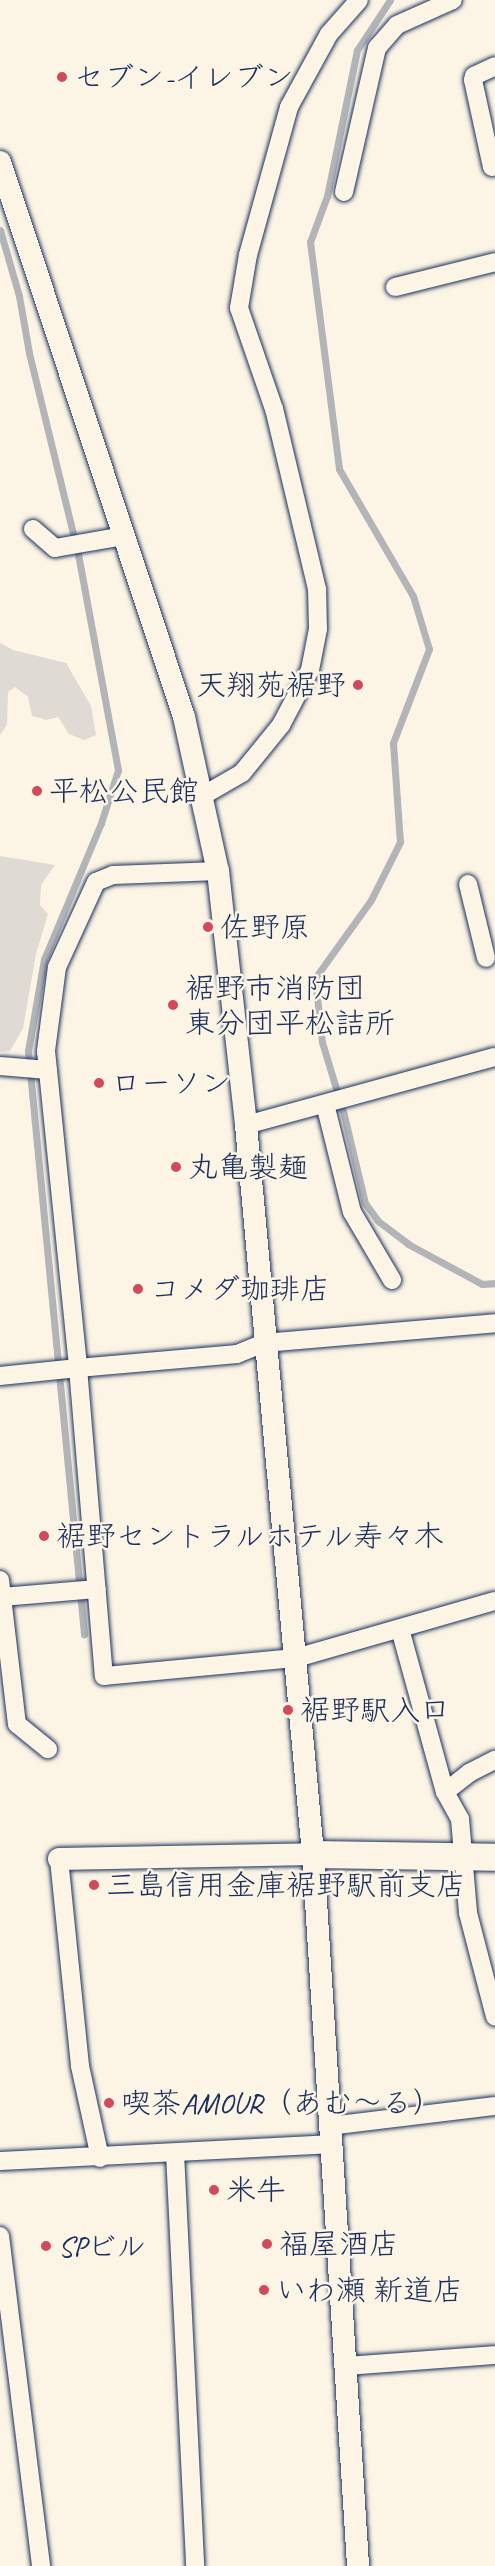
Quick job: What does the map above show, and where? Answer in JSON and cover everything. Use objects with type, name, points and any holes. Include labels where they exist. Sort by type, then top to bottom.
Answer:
[{"type":"main road","points":[[313,1854],[495,1857]]},
{"type":"street","points":[[204,795],[242,772],[281,725],[310,670],[318,629],[317,589],[274,409],[240,308],[251,244],[289,107],[329,34],[359,0]]},
{"type":"street","points":[[344,192],[377,48],[397,25],[453,0]]},
{"type":"street","points":[[492,167],[473,80],[474,76],[495,66]]},
{"type":"street","points":[[0,162],[184,717],[204,795],[218,871],[246,1125],[264,1343],[313,1854],[358,2566]]},
{"type":"street","points":[[395,287],[495,262]]},
{"type":"street","points":[[33,529],[48,546],[123,536]]},
{"type":"street","points":[[218,871],[113,875],[96,882],[57,967],[43,1069],[74,1369],[93,1589],[104,1676],[296,1658],[495,1601]]},
{"type":"street","points":[[468,884],[484,957]]},
{"type":"street","points":[[246,1125],[495,1057]]},
{"type":"street","points":[[0,1066],[43,1069]]},
{"type":"street","points":[[325,1104],[352,1212],[392,1280]]},
{"type":"street","points":[[0,1376],[237,1354],[264,1343],[495,1323]]},
{"type":"street","points":[[48,1749],[17,1724],[1,1588],[70,1591],[93,1589]]},
{"type":"street","points":[[399,1629],[445,1792],[460,1819],[468,1913],[495,2017]]},
{"type":"street","points":[[445,1792],[469,1773],[495,1760]]},
{"type":"street","points":[[100,2158],[80,2066],[59,1860],[313,1854]]},
{"type":"street","points":[[0,2161],[175,2153],[329,2135],[495,2106]]},
{"type":"street","points":[[175,2153],[195,2566]]},
{"type":"street","points":[[0,2236],[41,2566]]},
{"type":"street","points":[[345,2366],[495,2355]]},
{"type":"shaded area","points":[[0,643],[13,650],[66,663],[91,706],[96,735],[84,740],[69,734],[58,717],[46,720],[32,716],[28,697],[15,687],[8,692],[7,725],[0,735]]},
{"type":"shaded area","points":[[0,856],[55,865],[41,885],[40,905],[48,914],[36,954],[23,1028],[10,1051],[0,1052]]},
{"type":"waterway","points":[[390,0],[357,50],[327,196],[310,242],[339,469],[413,596],[429,649],[393,743],[400,842],[371,900],[315,978],[322,1042],[344,1115],[365,1203],[378,1221],[408,1244],[482,1284],[495,1283]]},
{"type":"waterway","points":[[0,230],[19,296],[29,353],[78,554],[118,770],[101,823],[44,959],[28,1051],[84,1634]]},
{"type":"place","name":"セブン-イレブン","points":[[62,77]]},
{"type":"place","name":"天翔苑裾野","points":[[358,685]]},
{"type":"place","name":"平松公民館","points":[[37,791]]},
{"type":"place","name":"佐野原","points":[[208,927]]},
{"type":"place","name":"裾野市消防団 東分団平松詰所","points":[[173,1005]]},
{"type":"place","name":"ローソン","points":[[99,1083]]},
{"type":"place","name":"丸亀製麺","points":[[176,1167]]},
{"type":"place","name":"コメダ珈琲店","points":[[138,1289]]},
{"type":"place","name":"裾野セントラルホテル寿々木","points":[[44,1536]]},
{"type":"place","name":"裾野駅入口","points":[[288,1710]]},
{"type":"place","name":"三島信用金庫裾野駅前支店","points":[[94,1885]]},
{"type":"place","name":"喫茶AMOUR（あむ〜る）","points":[[109,2103]]},
{"type":"place","name":"米牛","points":[[214,2190]]},
{"type":"place","name":"福屋酒店","points":[[267,2244]]},
{"type":"place","name":"SPビル","points":[[46,2246]]},
{"type":"place","name":"いわ瀬 新道店","points":[[264,2290]]}]
